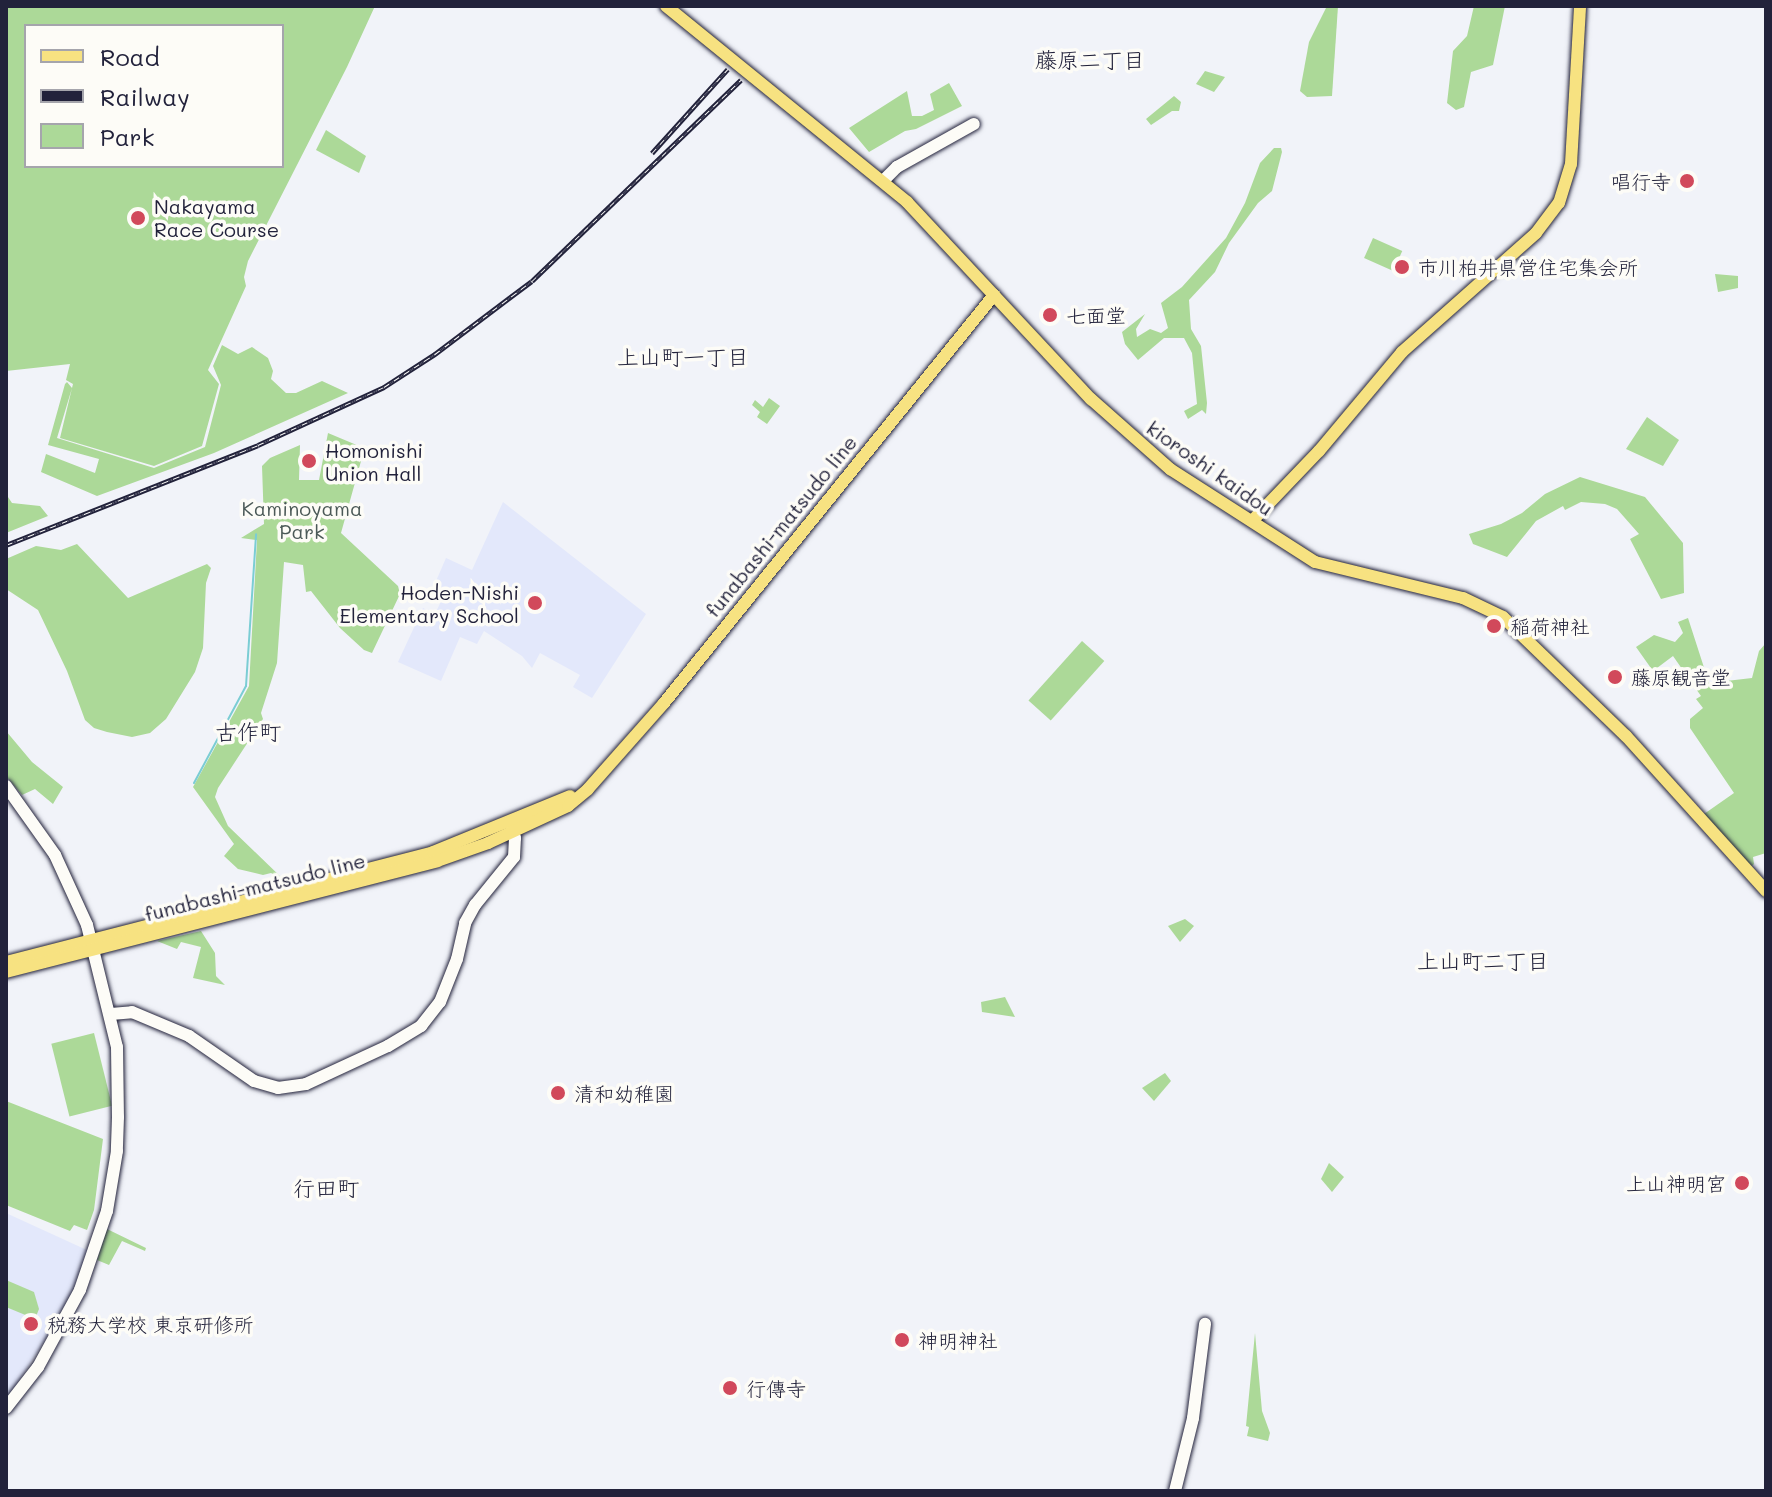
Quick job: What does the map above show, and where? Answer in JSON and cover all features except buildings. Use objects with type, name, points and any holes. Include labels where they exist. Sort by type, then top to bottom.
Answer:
[{"type":"main road","name":"kioroshi kaidou","points":[[666,6],[883,181],[1133,440],[1170,469],[1315,562],[1463,598],[1503,617],[1665,776],[1766,891]]},
{"type":"main road","points":[[1252,521],[1319,451],[1402,352],[1444,310],[1536,233],[1559,203],[1571,164],[1580,6]]},
{"type":"main road","name":"funabashi-matsudo line","points":[[93,945],[512,828],[596,780],[664,703],[994,295]]},
{"type":"main road","points":[[6,962],[93,945]]},
{"type":"main road","points":[[6,972],[93,945]]},
{"type":"street","points":[[883,181],[897,167],[974,124]]},
{"type":"street","points":[[6,786],[55,855],[76,896],[93,945],[117,1047],[118,1138],[107,1211],[72,1308],[38,1367],[6,1408]]},
{"type":"street","points":[[111,1014],[132,1012],[189,1036],[254,1081],[278,1088],[292,1089],[354,1062],[412,1032],[440,1002],[450,983],[469,914],[514,857],[512,828]]},
{"type":"street","points":[[1175,1491],[1193,1418],[1205,1324]]},
{"type":"shaded area","name":"Hoden-Nishi Elementary School","points":[[503,502],[646,614],[592,698],[573,687],[580,675],[540,653],[532,668],[522,656],[484,631],[477,644],[460,637],[441,681],[398,662],[423,608],[435,614],[444,595],[433,588],[446,558],[472,570]]},
{"type":"shaded area","name":"税務大学校 東京研修所","points":[[6,1213],[89,1251],[67,1305],[6,1401]]},
{"type":"green space","name":"Nakayama Race Course","points":[[6,6],[375,6],[248,261],[244,277],[246,286],[208,370],[219,384],[202,446],[154,466],[60,438],[73,384],[66,380],[70,364],[6,371]]},
{"type":"green space","points":[[1327,6],[1338,6],[1332,96],[1307,97],[1300,91],[1309,42]]},
{"type":"green space","points":[[1474,6],[1505,6],[1493,65],[1471,72],[1464,107],[1456,110],[1447,103],[1453,51],[1467,36]]},
{"type":"green space","points":[[1205,71],[1225,77],[1214,92],[1196,84]]},
{"type":"green space","points":[[949,83],[962,106],[916,129],[905,131],[869,152],[849,128],[907,91],[912,116],[922,116],[934,110],[930,94]]},
{"type":"green space","points":[[1174,96],[1181,102],[1179,111],[1172,111],[1151,125],[1146,119]]},
{"type":"green space","points":[[326,130],[366,156],[359,173],[316,150]]},
{"type":"green space","points":[[1274,148],[1281,148],[1282,152],[1272,191],[1258,203],[1229,243],[1215,272],[1189,300],[1191,329],[1201,346],[1207,403],[1206,414],[1202,410],[1188,419],[1184,411],[1197,404],[1192,353],[1184,338],[1164,338],[1138,360],[1125,344],[1122,332],[1145,314],[1136,329],[1137,337],[1150,329],[1161,333],[1168,328],[1161,303],[1182,287],[1226,238],[1245,203],[1260,163]]},
{"type":"green space","points":[[1373,238],[1402,251],[1393,271],[1364,258]]},
{"type":"green space","points":[[1715,274],[1738,276],[1738,288],[1718,292]]},
{"type":"green space","points":[[222,345],[238,354],[252,347],[268,358],[273,371],[271,379],[286,393],[296,393],[322,381],[348,393],[214,453],[97,496],[41,472],[46,454],[95,473],[99,459],[48,445],[67,382],[72,388],[57,438],[154,468],[205,447],[221,385],[213,366]]},
{"type":"green space","points":[[769,398],[780,406],[767,424],[757,417],[760,412],[752,405],[755,400],[763,407]]},
{"type":"green space","points":[[1647,417],[1679,440],[1663,466],[1626,449]]},
{"type":"green space","name":"Kaminoyama Park","points":[[328,433],[359,446],[363,454],[341,533],[398,586],[400,594],[372,653],[364,650],[340,628],[311,591],[306,592],[303,565],[284,562],[277,663],[261,713],[263,719],[215,797],[228,826],[283,879],[271,873],[263,875],[238,869],[224,856],[234,844],[193,787],[249,686],[257,540],[241,538],[264,524],[262,466],[270,458],[300,445],[299,480],[319,480]]},
{"type":"green space","points":[[1580,477],[1645,497],[1683,543],[1684,593],[1661,599],[1630,539],[1639,534],[1617,509],[1605,504],[1581,502],[1565,510],[1563,506],[1536,521],[1507,557],[1473,544],[1469,534],[1501,524],[1522,513],[1545,494]]},
{"type":"green space","points":[[6,494],[12,503],[40,506],[48,516],[6,533]]},
{"type":"green space","points":[[77,544],[128,598],[207,564],[211,568],[206,583],[203,648],[195,672],[166,719],[150,733],[132,737],[107,732],[94,728],[85,720],[67,671],[38,610],[6,589],[6,559],[36,546],[61,550]]},
{"type":"green space","points":[[1688,618],[1709,683],[1752,678],[1759,651],[1766,643],[1766,853],[1753,857],[1754,864],[1750,868],[1704,814],[1734,793],[1690,728],[1690,719],[1703,708],[1696,699],[1701,696],[1673,656],[1653,671],[1636,647],[1654,635],[1675,642],[1683,633],[1678,622]]},
{"type":"green space","points":[[1082,641],[1104,661],[1051,721],[1028,700]]},
{"type":"green space","points":[[6,731],[32,762],[63,787],[53,804],[35,789],[22,795],[6,776]]},
{"type":"green space","points":[[1185,919],[1194,926],[1180,942],[1168,926]]},
{"type":"green space","points":[[201,931],[215,953],[216,976],[225,985],[193,978],[201,947],[181,942],[177,949],[157,941]]},
{"type":"green space","points":[[1005,997],[1015,1017],[982,1012],[981,1002]]},
{"type":"green space","points":[[94,1033],[112,1106],[69,1116],[51,1044]]},
{"type":"green space","points":[[1165,1073],[1171,1081],[1154,1101],[1142,1088]]},
{"type":"green space","points":[[6,1101],[103,1139],[94,1210],[87,1230],[74,1225],[70,1231],[6,1205]]},
{"type":"green space","points":[[1329,1163],[1344,1177],[1332,1192],[1321,1179]]},
{"type":"green space","points":[[107,1229],[146,1248],[145,1251],[122,1241],[109,1265],[97,1260]]},
{"type":"green space","points":[[6,1280],[34,1292],[39,1309],[35,1319],[6,1307]]},
{"type":"green space","points":[[1255,1333],[1262,1411],[1270,1433],[1268,1441],[1247,1436]]},
{"type":"waterway","points":[[194,783],[246,686],[256,534]]},
{"type":"railway","points":[[652,153],[728,69]]},
{"type":"railway","points":[[6,545],[258,445],[384,387],[435,354],[532,281],[741,80]]},
{"type":"place","name":"唱行寺","points":[[1687,181]]},
{"type":"place","name":"Nakayama Race Course","points":[[138,218]]},
{"type":"place","name":"市川柏井県営住宅集会所","points":[[1402,267]]},
{"type":"place","name":"七面堂","points":[[1050,315]]},
{"type":"place","name":"Homonishi Union Hall","points":[[309,461]]},
{"type":"place","name":"Hoden-Nishi Elementary School","points":[[535,603]]},
{"type":"place","name":"稲荷神社","points":[[1494,626]]},
{"type":"place","name":"藤原観音堂","points":[[1615,677]]},
{"type":"place","name":"清和幼稚園","points":[[558,1093]]},
{"type":"place","name":"上山神明宮","points":[[1742,1183]]},
{"type":"place","name":"税務大学校 東京研修所","points":[[31,1324]]},
{"type":"place","name":"神明神社","points":[[902,1340]]},
{"type":"place","name":"行傳寺","points":[[730,1388]]},
{"type":"district","name":"藤原二丁目","points":[[1090,60]]},
{"type":"district","name":"上山町一丁目","points":[[683,357]]},
{"type":"district","name":"古作町","points":[[248,732]]},
{"type":"district","name":"上山町二丁目","points":[[1483,961]]},
{"type":"district","name":"行田町","points":[[326,1188]]}]
